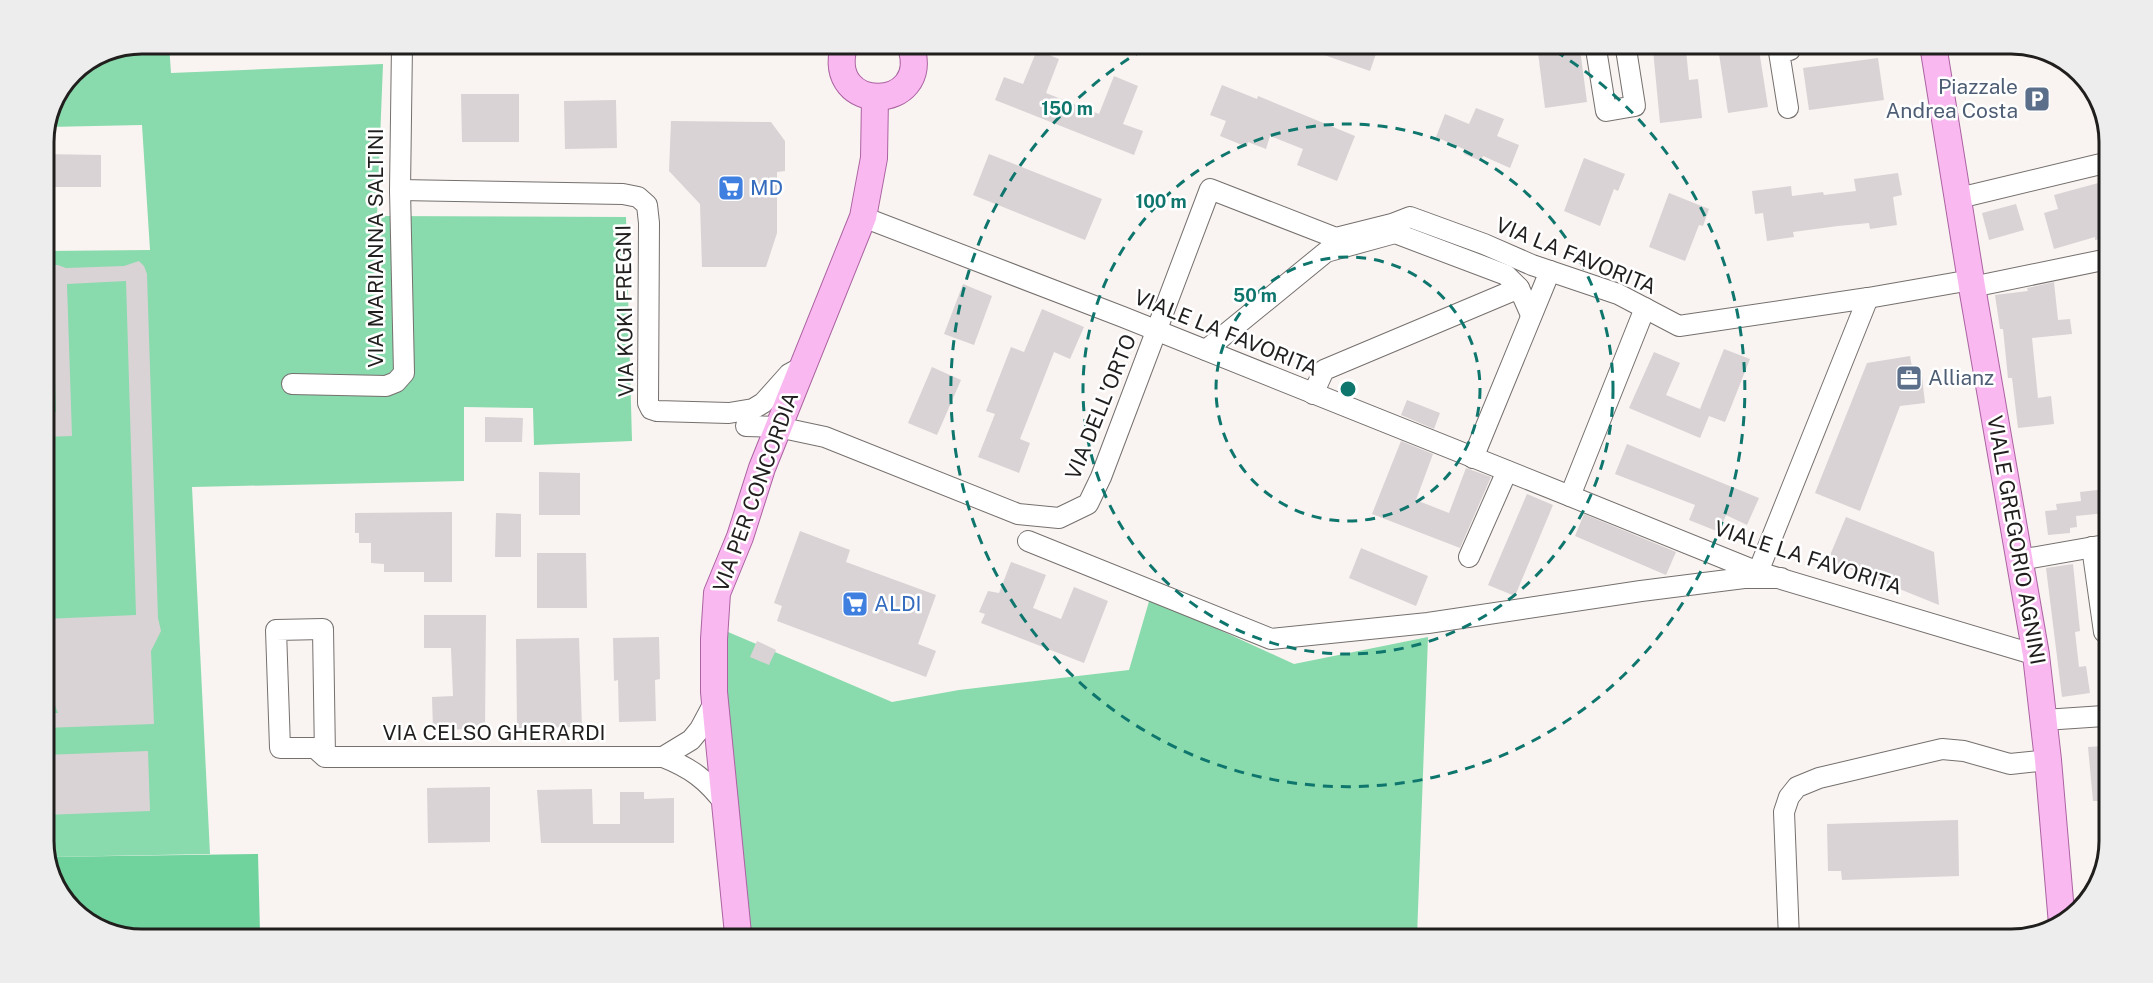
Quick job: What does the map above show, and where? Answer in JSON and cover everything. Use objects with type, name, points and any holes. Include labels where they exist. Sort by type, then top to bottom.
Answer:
[{"type":"main road","points":[[842,54],[842,68],[853,89],[875,98],[887,97],[898,92],[907,83],[913,72],[913,54]]},
{"type":"main road","name":"VIALE GREGORIO AGNINI","points":[[1935,54],[1971,283],[2036,655],[2049,760],[2061,913]]},
{"type":"main road","name":"VIA PER CONCORDIA","points":[[738,929],[715,701],[714,639],[717,593],[740,537],[778,427],[864,217],[874,158],[875,98]]},
{"type":"street","name":"VIA MARIANNA SALTINI","points":[[292,384],[386,386],[396,382],[404,373],[400,190],[402,54]]},
{"type":"street","points":[[1597,54],[1606,111],[1635,106],[1627,54]]},
{"type":"street","points":[[1779,54],[1788,108]]},
{"type":"street","points":[[1959,198],[2099,164]]},
{"type":"street","name":"VIA LA FAVORITA","points":[[1210,189],[1336,238],[1392,224],[1410,217],[1550,271],[1618,294],[1679,326],[1971,283],[2099,261]]},
{"type":"street","name":"VIA DELL'ORTO","points":[[750,417],[778,427],[825,437],[1018,514],[1059,518],[1088,504],[1101,477],[1210,189]]},
{"type":"street","name":"VIA KOKI FREGNI","points":[[400,190],[623,194],[638,197],[647,205],[649,223],[648,403],[651,409],[657,411],[729,413],[750,417],[762,468]]},
{"type":"street","name":"VIALE LA FAVORITA","points":[[864,217],[1206,350],[1758,572],[2036,655]]},
{"type":"street","points":[[1206,350],[1326,252],[1395,233],[1506,275],[1519,288],[1532,315]]},
{"type":"street","points":[[1473,458],[1550,271]]},
{"type":"street","points":[[1313,394],[1324,370],[1519,288]]},
{"type":"street","points":[[1758,572],[1868,298]]},
{"type":"street","points":[[1570,496],[1645,309]]},
{"type":"street","points":[[750,417],[789,374],[802,367]]},
{"type":"street","points":[[1468,557],[1507,471]]},
{"type":"street","points":[[1028,541],[1271,639],[1428,623],[1744,578],[1781,578]]},
{"type":"street","points":[[2020,560],[2099,546]]},
{"type":"street","name":"VIA CELSO GHERARDI","points":[[325,756],[323,629],[276,630],[280,748],[315,748],[325,756],[663,757],[693,772],[710,785],[725,804]]},
{"type":"street","points":[[663,757],[691,740],[700,729],[715,701]]},
{"type":"street","points":[[2044,720],[2099,716]]},
{"type":"street","points":[[691,740],[708,744],[720,753],[707,765],[693,772]]},
{"type":"street","points":[[1789,929],[1784,812],[1788,797],[1797,787],[1819,778],[1942,749],[1964,751],[2010,764],[2049,760]]},
{"type":"green space","points":[[170,54],[171,73],[383,64],[377,216],[626,217],[632,441],[534,445],[533,408],[464,407],[464,481],[192,487],[210,854],[56,857],[54,251],[150,250],[142,125],[56,127],[63,103],[72,88],[84,76],[113,59],[130,55]]},
{"type":"green space","points":[[1150,598],[1294,664],[1428,637],[1417,929],[748,929],[725,664],[728,632],[892,702],[959,690],[1129,670]]},
{"type":"green space","points":[[258,854],[260,929],[142,929],[108,922],[88,911],[69,890],[63,880],[56,857]]},
{"type":"building","points":[[1035,54],[1047,54],[1059,59],[1046,93],[1099,114],[1114,76],[1138,86],[1123,124],[1143,131],[1134,155],[995,100],[1004,77],[1023,84]]},
{"type":"building","points":[[1321,54],[1376,54],[1370,71]]},
{"type":"building","points":[[1538,54],[1581,54],[1587,102],[1545,108]]},
{"type":"building","points":[[1653,54],[1686,54],[1689,80],[1698,79],[1702,118],[1660,123]]},
{"type":"building","points":[[1719,54],[1760,54],[1768,107],[1728,113]]},
{"type":"building","points":[[1878,58],[1884,100],[1809,110],[1803,68]]},
{"type":"building","points":[[1222,85],[1257,99],[1258,96],[1355,136],[1337,181],[1297,165],[1303,149],[1270,136],[1266,149],[1248,142],[1247,147],[1220,136],[1226,121],[1210,115]]},
{"type":"building","points":[[461,94],[519,94],[519,142],[462,142]]},
{"type":"building","points":[[616,100],[617,148],[565,149],[564,101]]},
{"type":"building","points":[[1476,108],[1504,119],[1497,136],[1519,145],[1510,168],[1483,156],[1481,161],[1464,154],[1466,150],[1436,137],[1445,114],[1469,124]]},
{"type":"building","name":"MD","points":[[671,121],[771,122],[785,141],[785,171],[777,172],[777,233],[766,267],[702,267],[700,204],[669,171]]},
{"type":"building","points":[[54,154],[101,155],[101,187],[54,187]]},
{"type":"building","points":[[989,154],[1102,199],[1085,240],[973,195]]},
{"type":"building","points":[[1584,158],[1625,174],[1618,191],[1614,189],[1600,226],[1564,211]]},
{"type":"building","points":[[1898,173],[1902,195],[1893,197],[1897,225],[1870,229],[1869,223],[1838,226],[1793,232],[1794,237],[1767,241],[1763,213],[1755,214],[1752,191],[1791,186],[1792,196],[1823,192],[1824,195],[1856,191],[1854,179]]},
{"type":"building","points":[[2099,183],[2099,239],[2095,240],[2095,237],[2054,249],[2044,213],[2058,209],[2054,195]]},
{"type":"building","points":[[1669,193],[1709,209],[1703,226],[1699,225],[1685,261],[1649,247]]},
{"type":"building","points":[[2016,204],[2024,230],[1989,240],[1982,213]]},
{"type":"building","points":[[139,261],[147,274],[158,618],[161,631],[151,651],[154,724],[54,728],[54,713],[58,713],[54,704],[54,619],[136,615],[126,281],[67,284],[72,436],[54,437],[54,412],[56,412],[54,265],[66,268],[124,266]]},
{"type":"building","points":[[2054,282],[2058,320],[2070,319],[2072,334],[2032,338],[2038,398],[2051,396],[2054,424],[2018,428],[2012,378],[2008,378],[2003,329],[2000,329],[1995,295],[2028,291],[2027,288]]},
{"type":"building","points":[[963,284],[992,296],[974,345],[944,334]]},
{"type":"building","points":[[1042,309],[1084,327],[1070,359],[1054,352],[1020,439],[1030,443],[1019,473],[978,457],[995,414],[986,411],[1011,347],[1024,352]]},
{"type":"building","points":[[1724,349],[1750,359],[1725,422],[1709,416],[1700,438],[1629,408],[1654,352],[1680,363],[1666,395],[1700,409]]},
{"type":"building","points":[[1910,356],[1914,378],[1922,377],[1925,403],[1900,406],[1860,511],[1815,493],[1867,363]]},
{"type":"building","points":[[932,367],[961,380],[937,435],[908,423]]},
{"type":"building","points":[[1407,400],[1440,413],[1434,429],[1401,415]]},
{"type":"building","points":[[485,417],[523,418],[522,442],[485,442]]},
{"type":"building","points":[[1401,441],[1433,454],[1416,500],[1449,513],[1466,468],[1491,477],[1460,548],[1372,514]]},
{"type":"building","points":[[1627,444],[1759,498],[1747,525],[1726,515],[1719,532],[1689,520],[1695,505],[1615,474]]},
{"type":"building","points":[[539,472],[580,473],[580,515],[539,515]]},
{"type":"building","points":[[2099,490],[2099,514],[2076,516],[2077,527],[2070,528],[2070,533],[2048,535],[2045,511],[2057,510],[2056,504],[2081,501],[2080,492]]},
{"type":"building","points":[[1527,494],[1553,505],[1515,596],[1488,585]]},
{"type":"building","points":[[452,512],[452,582],[424,582],[424,572],[384,572],[384,564],[371,563],[371,543],[359,543],[359,533],[355,533],[355,513]]},
{"type":"building","points":[[496,513],[521,514],[521,557],[495,557]]},
{"type":"building","points":[[1584,514],[1676,552],[1666,575],[1575,536]]},
{"type":"building","points":[[1846,517],[1934,552],[1939,605],[1828,560]]},
{"type":"building","name":"ALDI","points":[[800,531],[850,550],[846,562],[936,595],[918,644],[936,651],[926,677],[777,621],[782,606],[774,603]]},
{"type":"building","points":[[1361,548],[1428,576],[1416,606],[1349,578]]},
{"type":"building","points":[[537,553],[586,553],[587,608],[537,608]]},
{"type":"building","points":[[1011,562],[1046,575],[1033,608],[1061,619],[1074,587],[1108,601],[1084,663],[981,623],[985,614],[979,612],[988,591],[999,593]]},
{"type":"building","points":[[2073,564],[2080,631],[2075,632],[2079,667],[2086,666],[2090,693],[2062,697],[2046,568]]},
{"type":"building","points":[[424,615],[486,615],[485,729],[433,730],[432,697],[453,696],[451,648],[424,648]]},
{"type":"building","points":[[659,637],[660,679],[655,680],[656,721],[619,722],[618,680],[614,681],[613,638]]},
{"type":"building","points":[[579,638],[582,727],[517,728],[516,639]]},
{"type":"building","points":[[757,641],[776,650],[769,665],[750,657]]},
{"type":"building","points":[[2099,746],[2099,801],[2093,801],[2088,747]]},
{"type":"building","points":[[148,751],[150,811],[54,815],[54,755]]},
{"type":"building","points":[[490,787],[490,842],[428,843],[427,788]]},
{"type":"building","points":[[592,789],[593,824],[620,824],[620,792],[644,792],[644,799],[674,798],[674,843],[541,843],[537,790]]},
{"type":"building","points":[[1958,820],[1959,876],[1842,880],[1841,871],[1828,871],[1827,824]]},
{"type":"place","name":"Piazzale Andrea Costa","points":[[2037,99]]},
{"type":"place","name":"MD","points":[[731,188]]},
{"type":"place","name":"Allianz","points":[[1909,378]]},
{"type":"place","name":"ALDI","points":[[855,604]]}]
